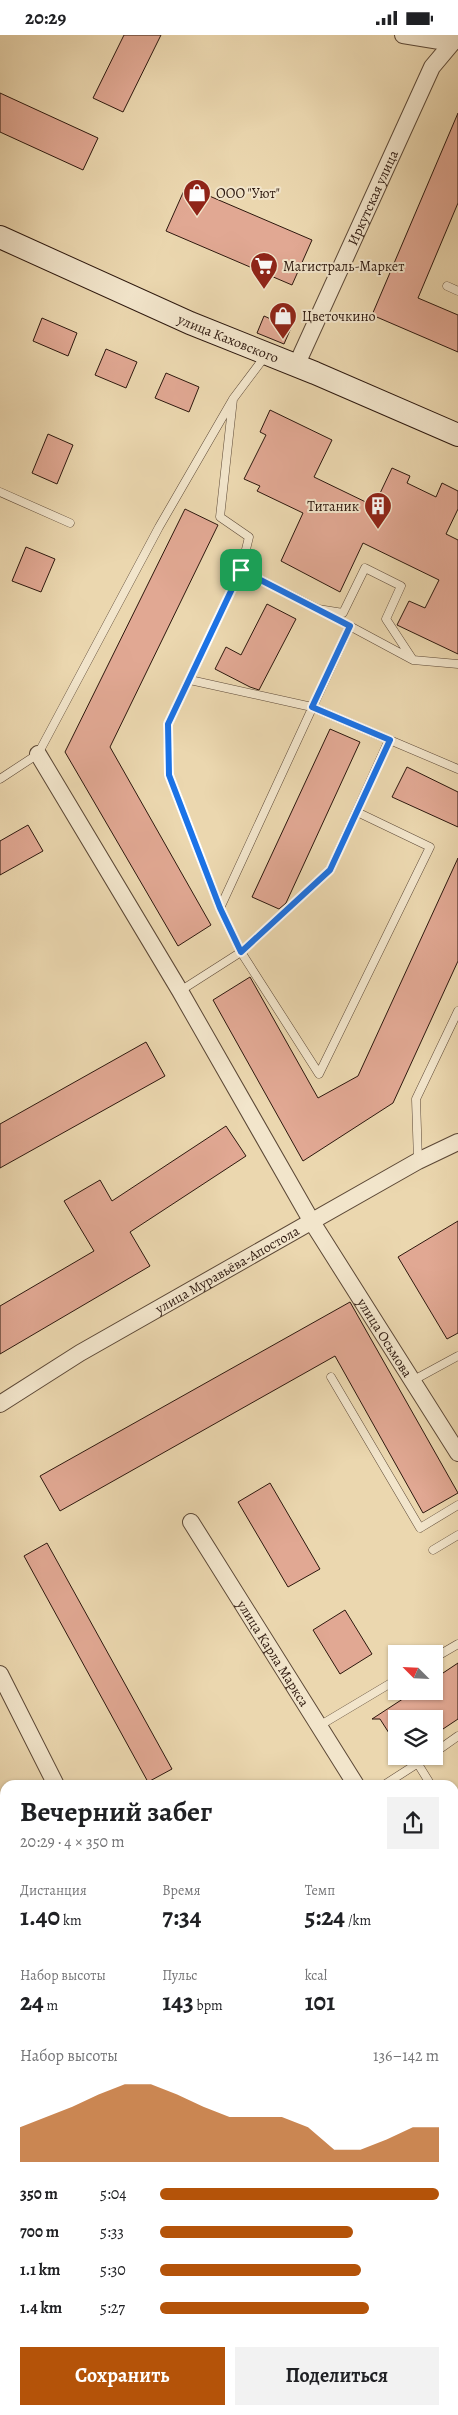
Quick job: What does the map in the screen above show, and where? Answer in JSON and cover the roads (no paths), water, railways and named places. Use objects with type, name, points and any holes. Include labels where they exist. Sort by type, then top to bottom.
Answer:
[{"type":"main road","name":"улица Каховского","points":[[0,237],[190,323],[458,435]]},
{"type":"street","points":[[403,35],[455,40]]},
{"type":"street","name":"Иркутская улица","points":[[296,366],[432,67],[455,40]]},
{"type":"street","name":"улица Осьмова","points":[[38,755],[180,991],[312,1222],[458,1453]]},
{"type":"street","name":"улица Муравьёва-Апостола","points":[[0,1404],[80,1353],[418,1161],[458,1142]]},
{"type":"street","name":"улица Карла Маркса","points":[[191,1522],[353,1780]]},
{"type":"street","points":[[0,1674],[53,1780]]},
{"type":"lane","points":[[447,286],[458,291]]},
{"type":"lane","points":[[0,779],[38,755],[159,527],[233,399],[267,354]]},
{"type":"lane","points":[[233,399],[220,517],[249,537],[241,570],[168,724],[169,775],[220,908],[241,952],[319,1075],[430,847],[357,812]]},
{"type":"lane","points":[[0,492],[70,523]]},
{"type":"lane","points":[[318,609],[343,613],[365,568],[401,586],[386,619],[413,660]]},
{"type":"lane","points":[[241,570],[413,660],[458,664]]},
{"type":"lane","points":[[220,908],[350,626]]},
{"type":"lane","points":[[190,680],[312,707],[458,769]]},
{"type":"lane","points":[[180,991],[241,952],[330,870],[390,740]]},
{"type":"lane","points":[[418,1161],[416,1099],[458,1011]]},
{"type":"lane","points":[[412,1381],[458,1356]]},
{"type":"lane","points":[[331,1377],[420,1528],[458,1505]]},
{"type":"lane","points":[[433,1550],[458,1535]]},
{"type":"lane","points":[[443,1653],[458,1644]]},
{"type":"lane","points":[[320,1726],[388,1685]]},
{"type":"lane","points":[[443,1747],[458,1736]]},
{"type":"lane","points":[[392,1780],[416,1765]]},
{"type":"lane","points":[[419,1765],[429,1780]]},
{"type":"place","name":"ООО \"Уют\"","points":[[197,217]]},
{"type":"place","name":"Магистраль-Маркет","points":[[264,290]]},
{"type":"place","name":"Цветочкино","points":[[283,340]]},
{"type":"place","name":"Титаник","points":[[378,530]]}]
